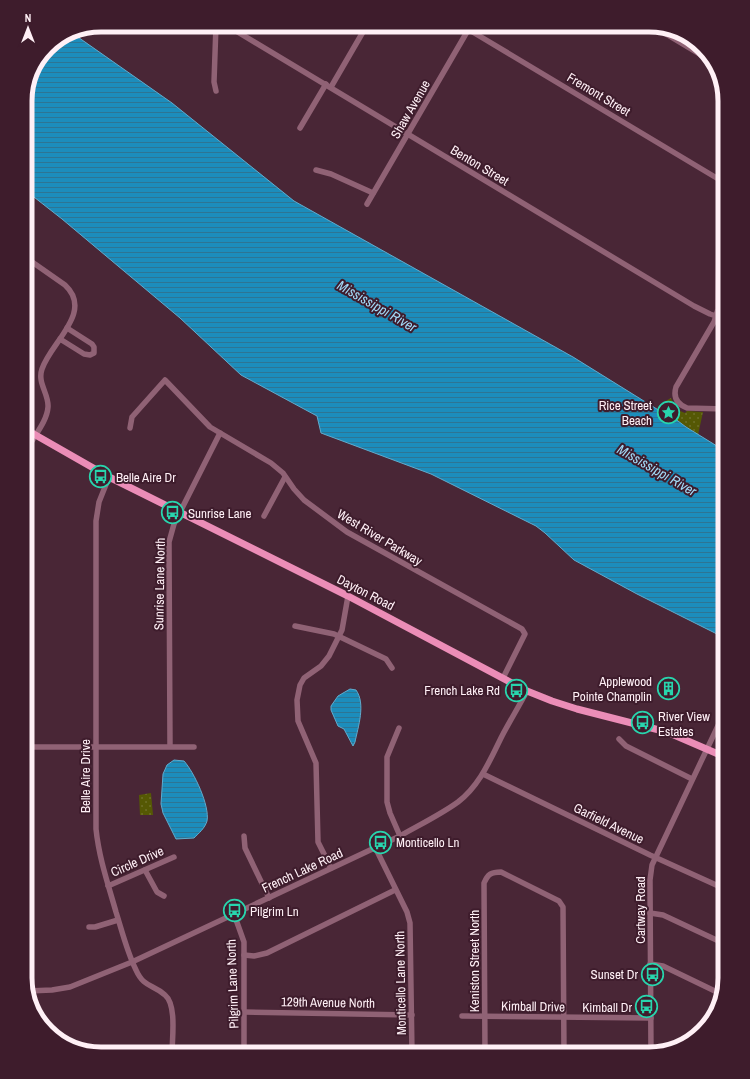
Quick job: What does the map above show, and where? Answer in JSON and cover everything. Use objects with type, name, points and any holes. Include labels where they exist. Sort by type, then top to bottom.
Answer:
[{"type":"main road","name":"Dayton Road","points":[[34,435],[109,477],[348,596],[528,691],[577,709],[667,732],[718,754]]},
{"type":"street","points":[[216,32],[214,82],[216,91]]},
{"type":"street","name":"Benton Street","points":[[238,32],[694,306],[716,317]]},
{"type":"street","points":[[300,128],[363,32]]},
{"type":"street","name":"Shaw Avenue","points":[[367,204],[467,32]]},
{"type":"street","name":"Fremont Street","points":[[478,32],[718,179]]},
{"type":"street","points":[[667,34],[701,55]]},
{"type":"street","points":[[316,170],[331,174],[373,193]]},
{"type":"street","points":[[32,264],[70,290],[76,304],[67,328],[42,370],[42,384],[48,401],[47,415],[32,439]]},
{"type":"street","points":[[718,296],[716,317],[707,336],[676,387],[675,396],[681,406],[687,408],[718,409]]},
{"type":"street","points":[[60,339],[84,354],[90,355],[94,353],[94,346],[92,344],[67,328]]},
{"type":"street","name":"West River Parkway","points":[[130,428],[132,416],[165,380],[210,427],[271,463],[278,469],[294,490],[304,500],[347,532],[522,629],[525,634],[503,678]]},
{"type":"street","name":"Sunrise Lane North","points":[[170,746],[168,551],[171,534],[180,513],[220,433]]},
{"type":"street","name":"Belle Aire Drive","points":[[109,477],[99,502],[96,521],[96,829],[100,858],[132,962],[144,982],[165,994],[171,1003],[172,1047]]},
{"type":"street","points":[[264,516],[285,477]]},
{"type":"street","points":[[331,868],[318,842],[316,763],[298,721],[297,700],[300,685],[304,678],[326,662],[342,630],[348,596]]},
{"type":"street","points":[[295,626],[327,632],[339,636],[386,659],[392,668]]},
{"type":"street","name":"French Lake Road","points":[[33,991],[70,987],[132,962],[400,836],[443,812],[459,801],[473,788],[484,774],[502,735],[528,691]]},
{"type":"street","name":"Cartway Road","points":[[651,1047],[650,873],[692,779],[718,726]]},
{"type":"street","points":[[399,728],[387,757],[386,786],[387,802],[390,813],[400,836]]},
{"type":"street","points":[[618,739],[626,746],[692,779]]},
{"type":"street","points":[[32,748],[194,747]]},
{"type":"street","name":"Garfield Avenue","points":[[484,774],[718,887]]},
{"type":"street","points":[[244,836],[245,848],[269,898]]},
{"type":"street","name":"Monticello Lane North","points":[[375,847],[407,912],[410,923],[412,1047]]},
{"type":"street","name":"Circle Drive","points":[[108,886],[174,857]]},
{"type":"street","points":[[145,870],[157,892],[164,896]]},
{"type":"street","name":"Keniston Street North","points":[[485,1047],[484,883],[488,875],[493,872],[501,872],[559,901],[563,907],[564,1018]]},
{"type":"street","points":[[244,955],[254,956],[267,953],[395,890]]},
{"type":"street","points":[[650,912],[663,915],[718,941]]},
{"type":"street","name":"Pilgrim Lane North","points":[[234,914],[242,935],[244,955],[244,1047]]},
{"type":"street","points":[[89,927],[95,927],[118,920]]},
{"type":"street","points":[[650,964],[663,966],[716,992]]},
{"type":"street","name":"129th Avenue North","points":[[244,1012],[412,1014]]},
{"type":"street","name":"Kimball Drive","points":[[462,1016],[651,1018]]},
{"type":"street","points":[[564,1018],[564,1047]]},
{"type":"shaded area","points":[[671,398],[676,407],[682,412],[703,412],[698,435],[674,418],[658,410],[663,403]]},
{"type":"shaded area","points":[[151,793],[153,815],[140,815],[139,795]]},
{"type":"water","name":"Mississippi River","points":[[77,37],[172,103],[294,201],[573,357],[660,411],[674,418],[718,447],[718,634],[637,594],[574,560],[536,526],[431,474],[321,433],[317,416],[241,375],[180,318],[32,195],[32,96],[34,83],[39,70],[46,59],[55,49],[66,41]]},
{"type":"water","points":[[350,689],[356,690],[359,696],[361,709],[358,730],[353,746],[344,729],[338,726],[331,710],[331,706],[338,696]]},
{"type":"water","points":[[174,760],[184,761],[188,766],[204,798],[207,821],[202,830],[194,838],[176,839],[163,813],[161,804],[163,774],[167,765]]},
{"type":"place","name":"Rice Street Beach","points":[[668,412]]},
{"type":"place","name":"Belle Aire Dr","points":[[100,477]]},
{"type":"place","name":"Sunrise Lane","points":[[172,513]]},
{"type":"place","name":"Applewood Pointe Champlin","points":[[668,688]]},
{"type":"place","name":"French Lake Rd","points":[[516,690]]},
{"type":"place","name":"River View Estates","points":[[642,723]]},
{"type":"place","name":"Monticello Ln","points":[[381,842]]},
{"type":"place","name":"Pilgrim Ln","points":[[235,911]]},
{"type":"place","name":"Sunset Dr","points":[[653,974]]},
{"type":"place","name":"Kimball Dr","points":[[647,1007]]}]
